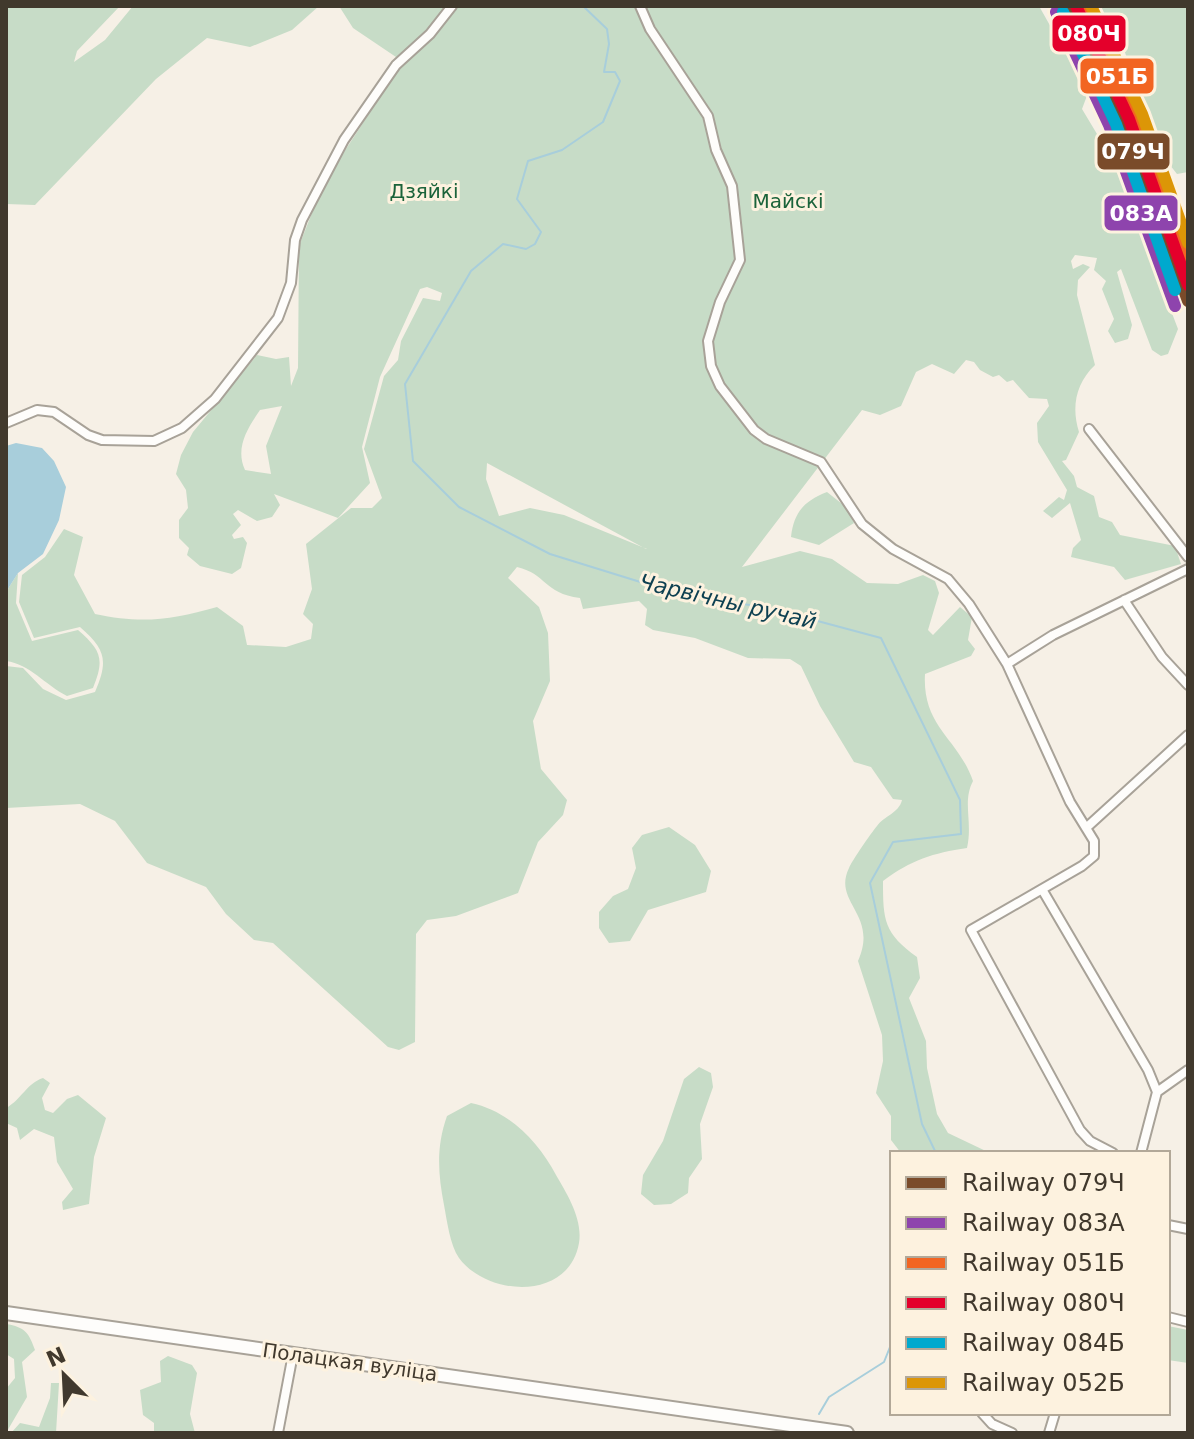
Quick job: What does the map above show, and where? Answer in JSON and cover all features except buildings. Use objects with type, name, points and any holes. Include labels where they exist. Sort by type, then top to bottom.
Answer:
[{"type":"main road","name":"Полацкая вуліца","points":[[6,1313],[847,1433]]},
{"type":"street","points":[[6,423],[37,410],[54,412],[88,435],[102,440],[154,441],[182,428],[215,399],[278,318],[291,283],[295,240],[302,220],[344,140],[396,65],[430,34],[452,6]]},
{"type":"street","points":[[640,6],[650,29],[708,116],[716,150],[732,186],[740,260],[720,302],[708,341],[711,366],[720,386],[754,430],[780,446],[821,462],[862,524],[893,549],[948,579],[1007,664],[1070,802],[1094,841],[1094,856],[1043,891],[971,930],[1080,1130],[1090,1141],[1109,1151]]},
{"type":"street","points":[[1089,429],[1188,557]]},
{"type":"street","points":[[1007,664],[1053,635],[1188,569]]},
{"type":"street","points":[[1124,600],[1162,657],[1188,685]]},
{"type":"street","points":[[1086,828],[1188,735]]},
{"type":"street","points":[[1043,891],[1148,1070],[1157,1092],[1142,1151]]},
{"type":"street","points":[[1157,1092],[1188,1070]]},
{"type":"street","points":[[278,1433],[293,1354]]},
{"type":"street","points":[[984,1415],[992,1424],[1012,1433]]},
{"type":"green space","points":[[6,6],[120,6],[77,51],[74,62],[105,40],[133,6],[319,6],[292,30],[250,47],[207,38],[156,79],[35,205],[6,204]]},
{"type":"green space","points":[[339,6],[1039,6],[1088,93],[1082,109],[1100,139],[1122,138],[1133,167],[1130,172],[1118,172],[1178,329],[1168,354],[1161,356],[1152,350],[1121,269],[1117,272],[1132,325],[1128,339],[1115,343],[1108,331],[1114,319],[1102,289],[1106,281],[1094,270],[1097,258],[1075,255],[1071,261],[1073,269],[1083,264],[1090,267],[1078,280],[1077,295],[1095,365],[1079,388],[1075,414],[1079,432],[1066,460],[1062,461],[1074,476],[1077,487],[1094,496],[1099,517],[1112,522],[1120,535],[1175,546],[1181,564],[1125,580],[1114,567],[1071,557],[1073,548],[1081,540],[1070,503],[1052,518],[1043,511],[1059,497],[1064,500],[1067,490],[1038,442],[1037,423],[1049,406],[1047,399],[1029,398],[1013,380],[1007,382],[999,375],[993,377],[980,370],[974,362],[966,360],[954,374],[932,364],[916,372],[901,406],[880,415],[862,410],[742,567],[800,551],[832,559],[867,583],[898,584],[923,575],[935,581],[939,593],[928,630],[933,635],[960,607],[972,617],[968,640],[975,649],[971,656],[925,674],[929,707],[967,766],[973,781],[968,797],[967,848],[933,855],[903,868],[883,881],[883,895],[885,916],[892,933],[917,957],[920,978],[909,998],[926,1041],[927,1068],[937,1114],[948,1133],[986,1151],[899,1151],[891,1140],[891,1116],[876,1093],[883,1061],[882,1035],[858,961],[863,932],[846,891],[845,880],[851,864],[871,835],[902,800],[893,799],[871,767],[854,762],[820,706],[801,666],[790,659],[748,658],[695,638],[653,630],[645,625],[647,609],[639,601],[583,609],[580,598],[559,592],[527,570],[517,567],[508,578],[539,607],[548,633],[550,681],[533,721],[541,769],[567,800],[563,815],[538,842],[518,893],[456,916],[427,920],[416,934],[415,1042],[399,1050],[388,1047],[273,943],[254,940],[226,914],[206,887],[147,863],[115,821],[80,804],[6,808],[6,666],[23,668],[43,689],[66,700],[95,692],[102,671],[99,649],[80,627],[34,638],[19,602],[22,575],[45,557],[64,529],[83,537],[74,575],[95,614],[156,619],[217,607],[243,626],[247,645],[286,647],[311,639],[313,624],[303,614],[312,589],[306,544],[351,508],[372,508],[382,498],[364,449],[384,376],[398,360],[401,341],[423,298],[440,301],[442,293],[427,287],[420,289],[380,377],[362,447],[370,483],[338,518],[274,494],[280,505],[272,517],[257,521],[238,510],[233,514],[241,525],[232,535],[234,539],[243,537],[247,543],[241,568],[232,574],[200,566],[187,555],[189,548],[179,538],[179,520],[188,508],[186,490],[176,474],[181,455],[193,432],[257,355],[276,359],[289,357],[291,386],[298,368],[299,246],[315,205],[344,152],[395,74],[396,57],[353,28]],"holes":[[[282,406],[266,446],[271,474],[245,470],[242,446],[251,424],[260,410]],[[487,463],[643,547],[564,515],[530,508],[499,516],[486,479]]]},
{"type":"green space","points":[[1100,6],[1188,6],[1188,172],[1177,174],[1166,160],[1124,50]]},
{"type":"green space","points":[[827,492],[846,507],[854,523],[819,545],[791,537],[802,508]]},
{"type":"green space","points":[[18,573],[16,603],[32,641],[78,630],[92,643],[99,656],[99,670],[93,688],[67,696],[30,670],[6,661],[6,592]]},
{"type":"green space","points":[[669,827],[695,845],[711,871],[706,892],[648,910],[630,941],[609,943],[599,928],[599,912],[613,896],[628,889],[636,868],[632,848],[642,835]]},
{"type":"green space","points":[[699,1067],[711,1073],[713,1087],[700,1124],[702,1159],[689,1178],[688,1193],[671,1204],[654,1205],[641,1194],[643,1175],[663,1141],[684,1079]]},
{"type":"green space","points":[[43,1078],[50,1083],[42,1098],[45,1110],[53,1113],[67,1099],[78,1095],[106,1118],[94,1157],[89,1204],[63,1210],[62,1202],[73,1189],[57,1162],[54,1137],[34,1129],[20,1140],[17,1128],[6,1123],[6,1108]]},
{"type":"green space","points":[[471,1103],[510,1120],[531,1139],[549,1162],[573,1207],[580,1234],[572,1262],[560,1275],[544,1284],[507,1286],[489,1280],[472,1271],[459,1258],[453,1246],[442,1194],[440,1150],[447,1116]]},
{"type":"green space","points":[[6,1324],[25,1332],[35,1350],[22,1362],[27,1397],[6,1433],[6,1389],[15,1378],[14,1359],[6,1354]]},
{"type":"green space","points":[[1170,1326],[1188,1330],[1188,1363],[1170,1360]]},
{"type":"green space","points":[[168,1356],[192,1365],[197,1373],[190,1414],[195,1433],[154,1433],[154,1423],[143,1415],[140,1390],[161,1382],[160,1361]]},
{"type":"green space","points":[[51,1383],[59,1383],[56,1433],[11,1433],[20,1423],[39,1427],[50,1398]]},
{"type":"water","points":[[16,443],[42,448],[54,461],[66,487],[59,520],[43,554],[18,573],[6,592],[6,446]]},
{"type":"waterway","name":"Чарвічны ручай","points":[[583,6],[607,29],[609,44],[604,72],[615,72],[620,81],[603,122],[562,150],[528,161],[517,199],[541,232],[535,244],[526,249],[503,244],[471,271],[405,384],[413,461],[459,507],[550,554],[679,594],[769,608],[881,638],[960,800],[961,834],[893,842],[870,883],[922,1124],[935,1151]]},
{"type":"waterway","name":"Чарвічны ручай","points":[[819,1414],[829,1397],[884,1362],[890,1347]]},
{"type":"rail line","name":"079Ч","points":[[1069,6],[1122,120],[1188,301]]},
{"type":"rail line","name":"080Ч","points":[[1076,6],[1129,119],[1188,285]]},
{"type":"rail line","name":"051Б","points":[[1084,6],[1135,115],[1188,260]]},
{"type":"rail line","name":"052Б","points":[[1091,6],[1142,114],[1188,243]]},
{"type":"rail line","name":"083А","points":[[1056,12],[1109,125],[1175,306]]},
{"type":"rail line","name":"084Б","points":[[1063,12],[1116,124],[1175,290]]},
{"type":"park label","name":"Дзяйкі","points":[[424,191]]},
{"type":"park label","name":"Майскі","points":[[788,201]]}]
